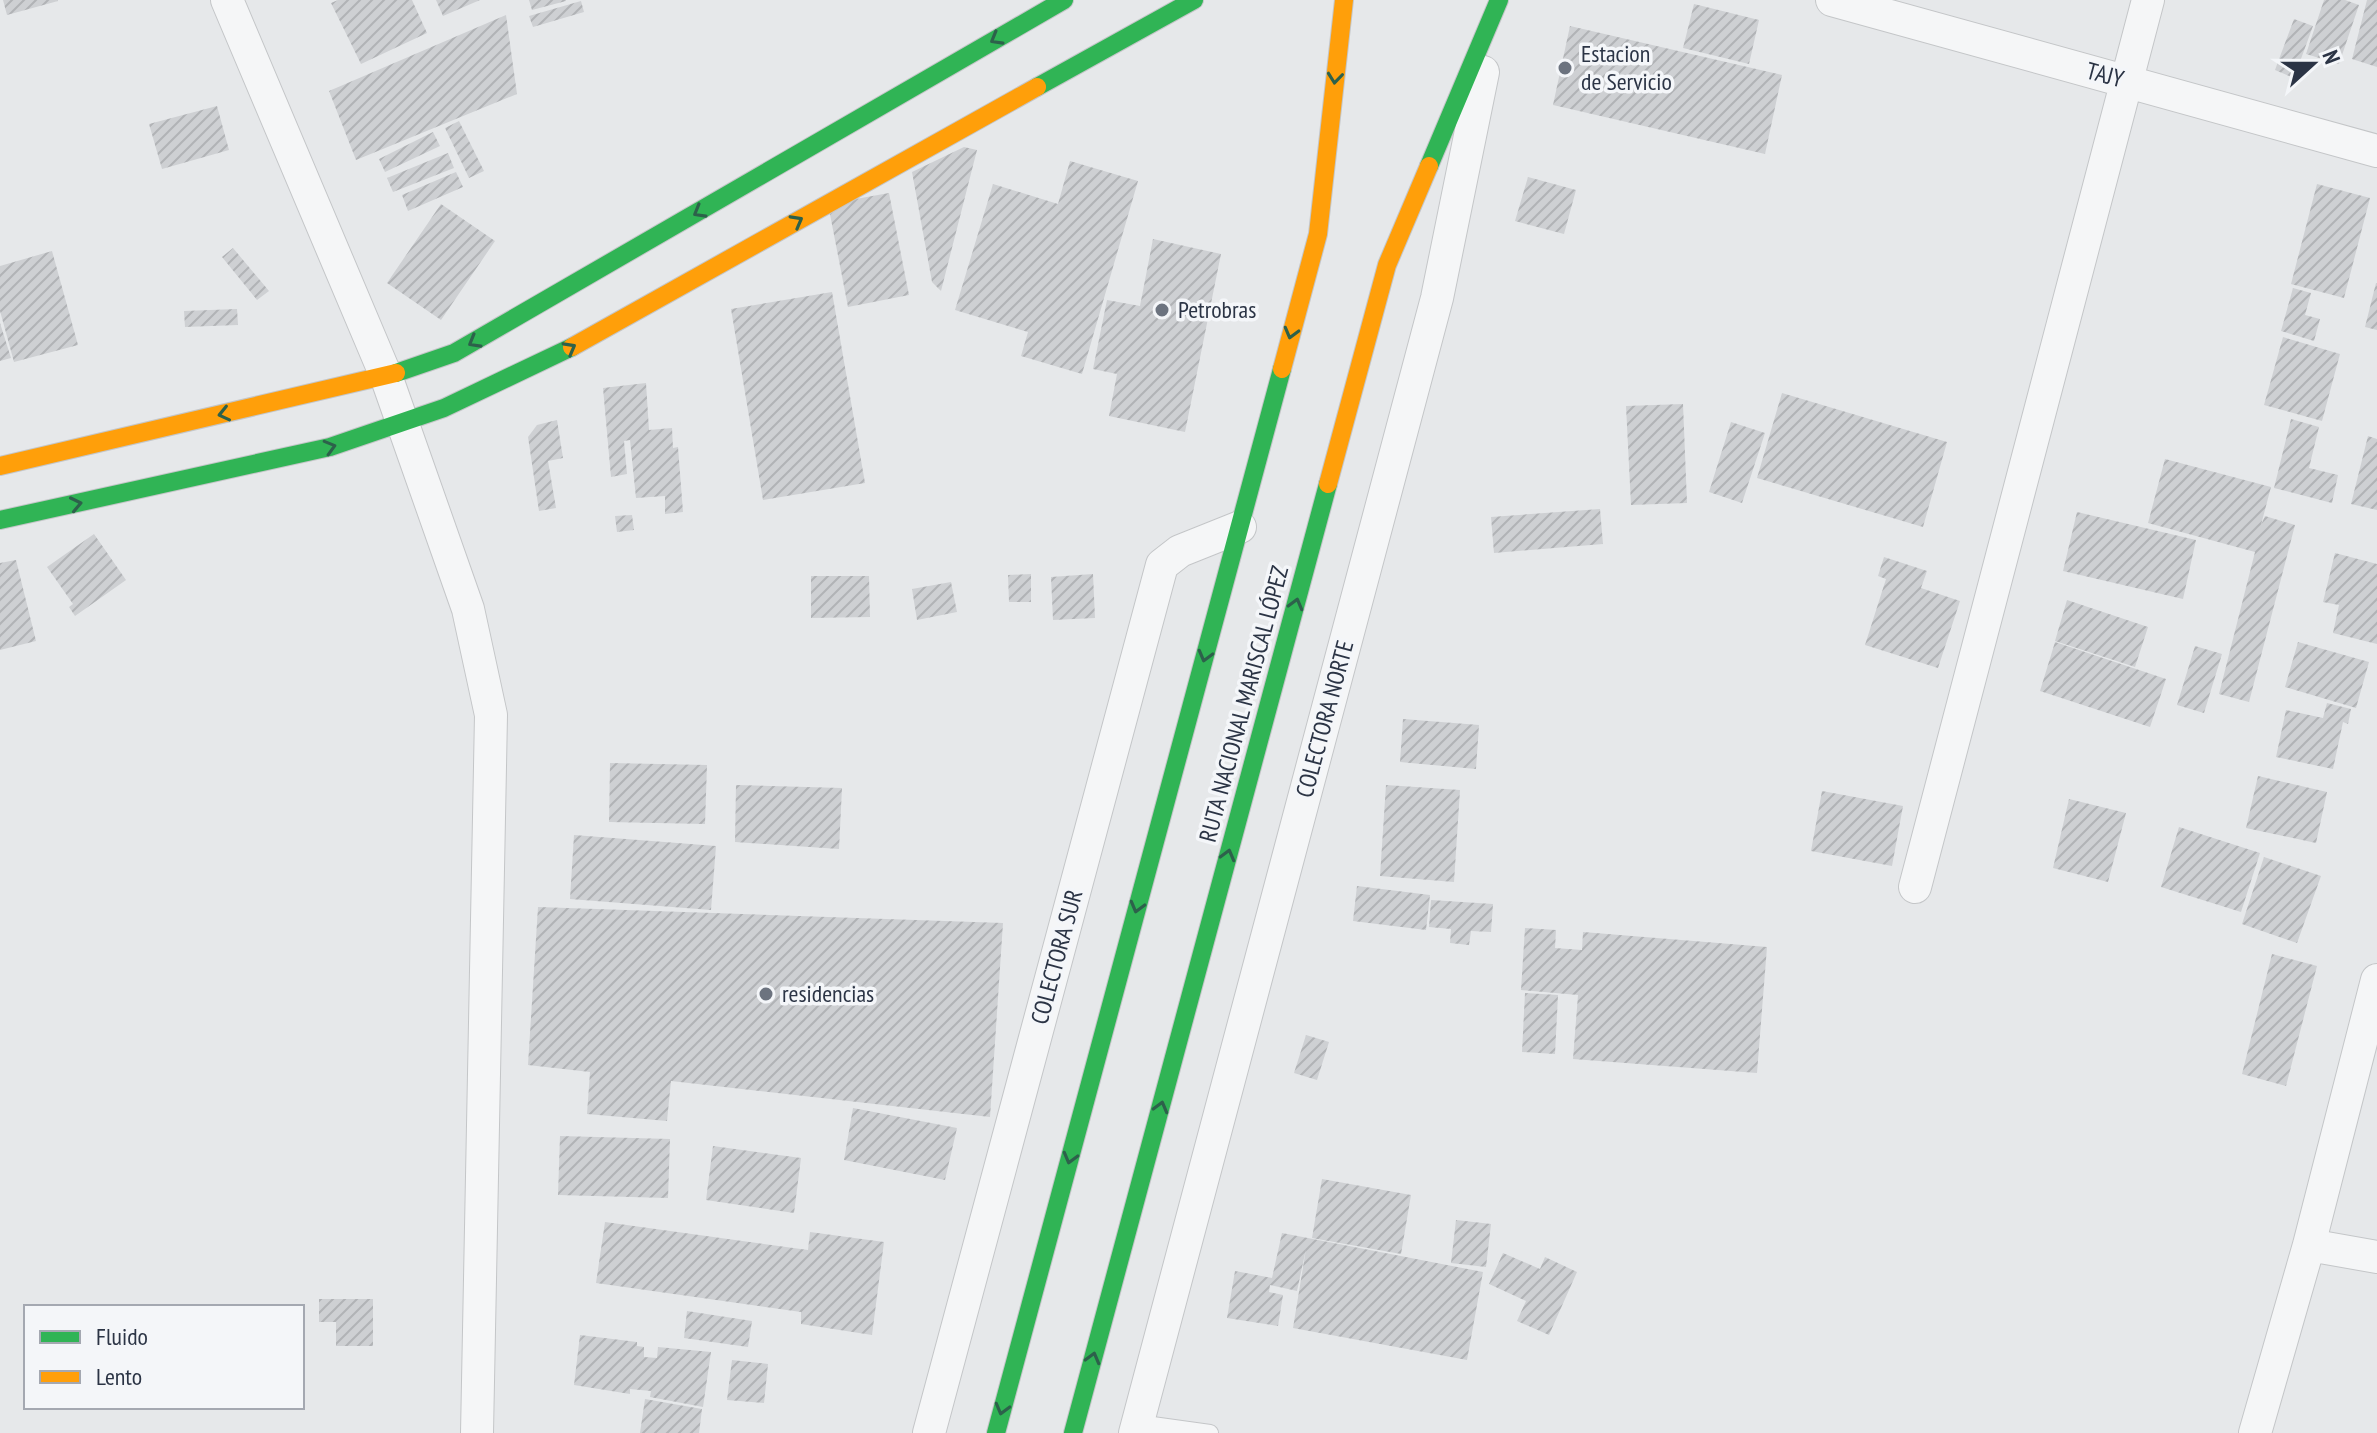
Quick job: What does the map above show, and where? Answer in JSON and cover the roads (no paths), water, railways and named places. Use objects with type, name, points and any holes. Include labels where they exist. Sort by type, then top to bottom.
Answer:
[{"type":"main road","points":[[0,466],[386,376],[454,353],[1064,0]]},
{"type":"main road","points":[[0,520],[330,447],[444,408],[561,353],[1194,0]]},
{"type":"main road","name":"RUTA NACIONAL MARISCAL LÓPEZ","points":[[996,1433],[1318,234],[1344,0]]},
{"type":"main road","name":"RUTA NACIONAL MARISCAL LÓPEZ","points":[[1073,1433],[1387,265],[1498,1]]},
{"type":"street","points":[[227,0],[386,376],[468,609],[491,715],[477,1433]]},
{"type":"street","name":"TAJY","points":[[1832,0],[2377,151]]},
{"type":"street","points":[[1915,887],[2148,0]]},
{"type":"street","name":"COLECTORA NORTE","points":[[1136,1428],[1437,298],[1498,1]]},
{"type":"street","name":"COLECTORA SUR","points":[[929,1433],[1162,565],[1180,551],[1240,527]]},
{"type":"street","points":[[2255,1433],[2309,1245],[2377,980]]},
{"type":"street","points":[[2309,1245],[2377,1257]]},
{"type":"lane","points":[[1136,1428],[1210,1433]]},
{"type":"place","name":"Estacion de Servicio","points":[[1565,68]]},
{"type":"place","name":"Petrobras","points":[[1162,310]]},
{"type":"place","name":"residencias","points":[[766,994]]}]
